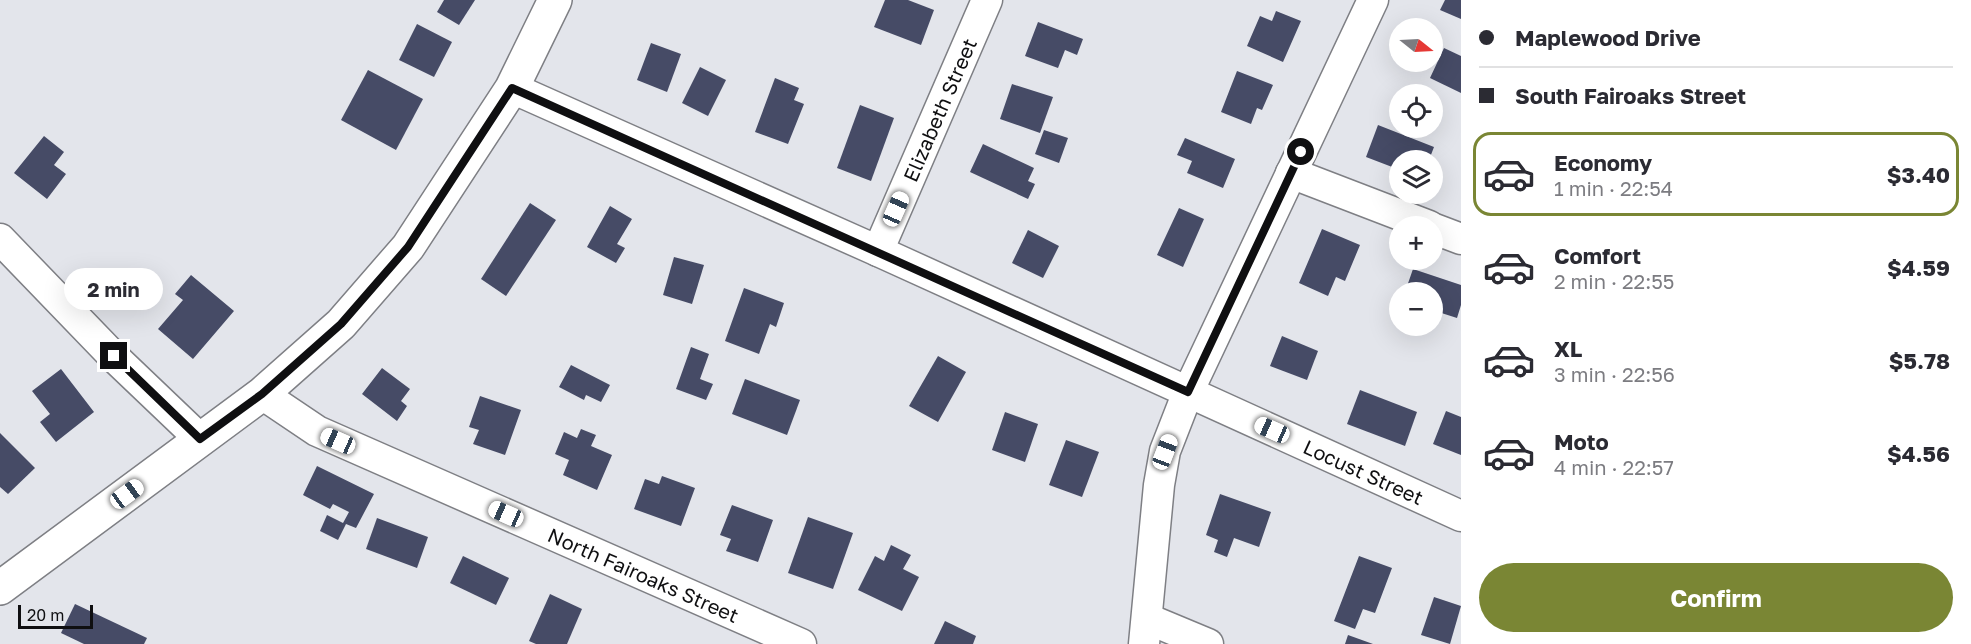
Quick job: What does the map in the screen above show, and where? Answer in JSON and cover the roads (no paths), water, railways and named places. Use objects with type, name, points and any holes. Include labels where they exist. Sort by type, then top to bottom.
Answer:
[{"type":"main road","points":[[0,588],[262,394],[341,324],[408,247],[512,88],[555,0]]},
{"type":"street","name":"Elizabeth Street","points":[[878,251],[987,0]]},
{"type":"street","points":[[1208,644],[1146,632],[1159,485],[1165,452],[1188,392],[1373,0]]},
{"type":"street","name":"Locust Street","points":[[512,88],[878,251],[1461,516]]},
{"type":"street","points":[[1291,173],[1402,216]]},
{"type":"street","points":[[1443,232],[1461,239]]},
{"type":"street","points":[[0,239],[114,356],[200,439]]},
{"type":"street","name":"North Fairoaks Street","points":[[262,394],[317,431],[801,644]]}]
